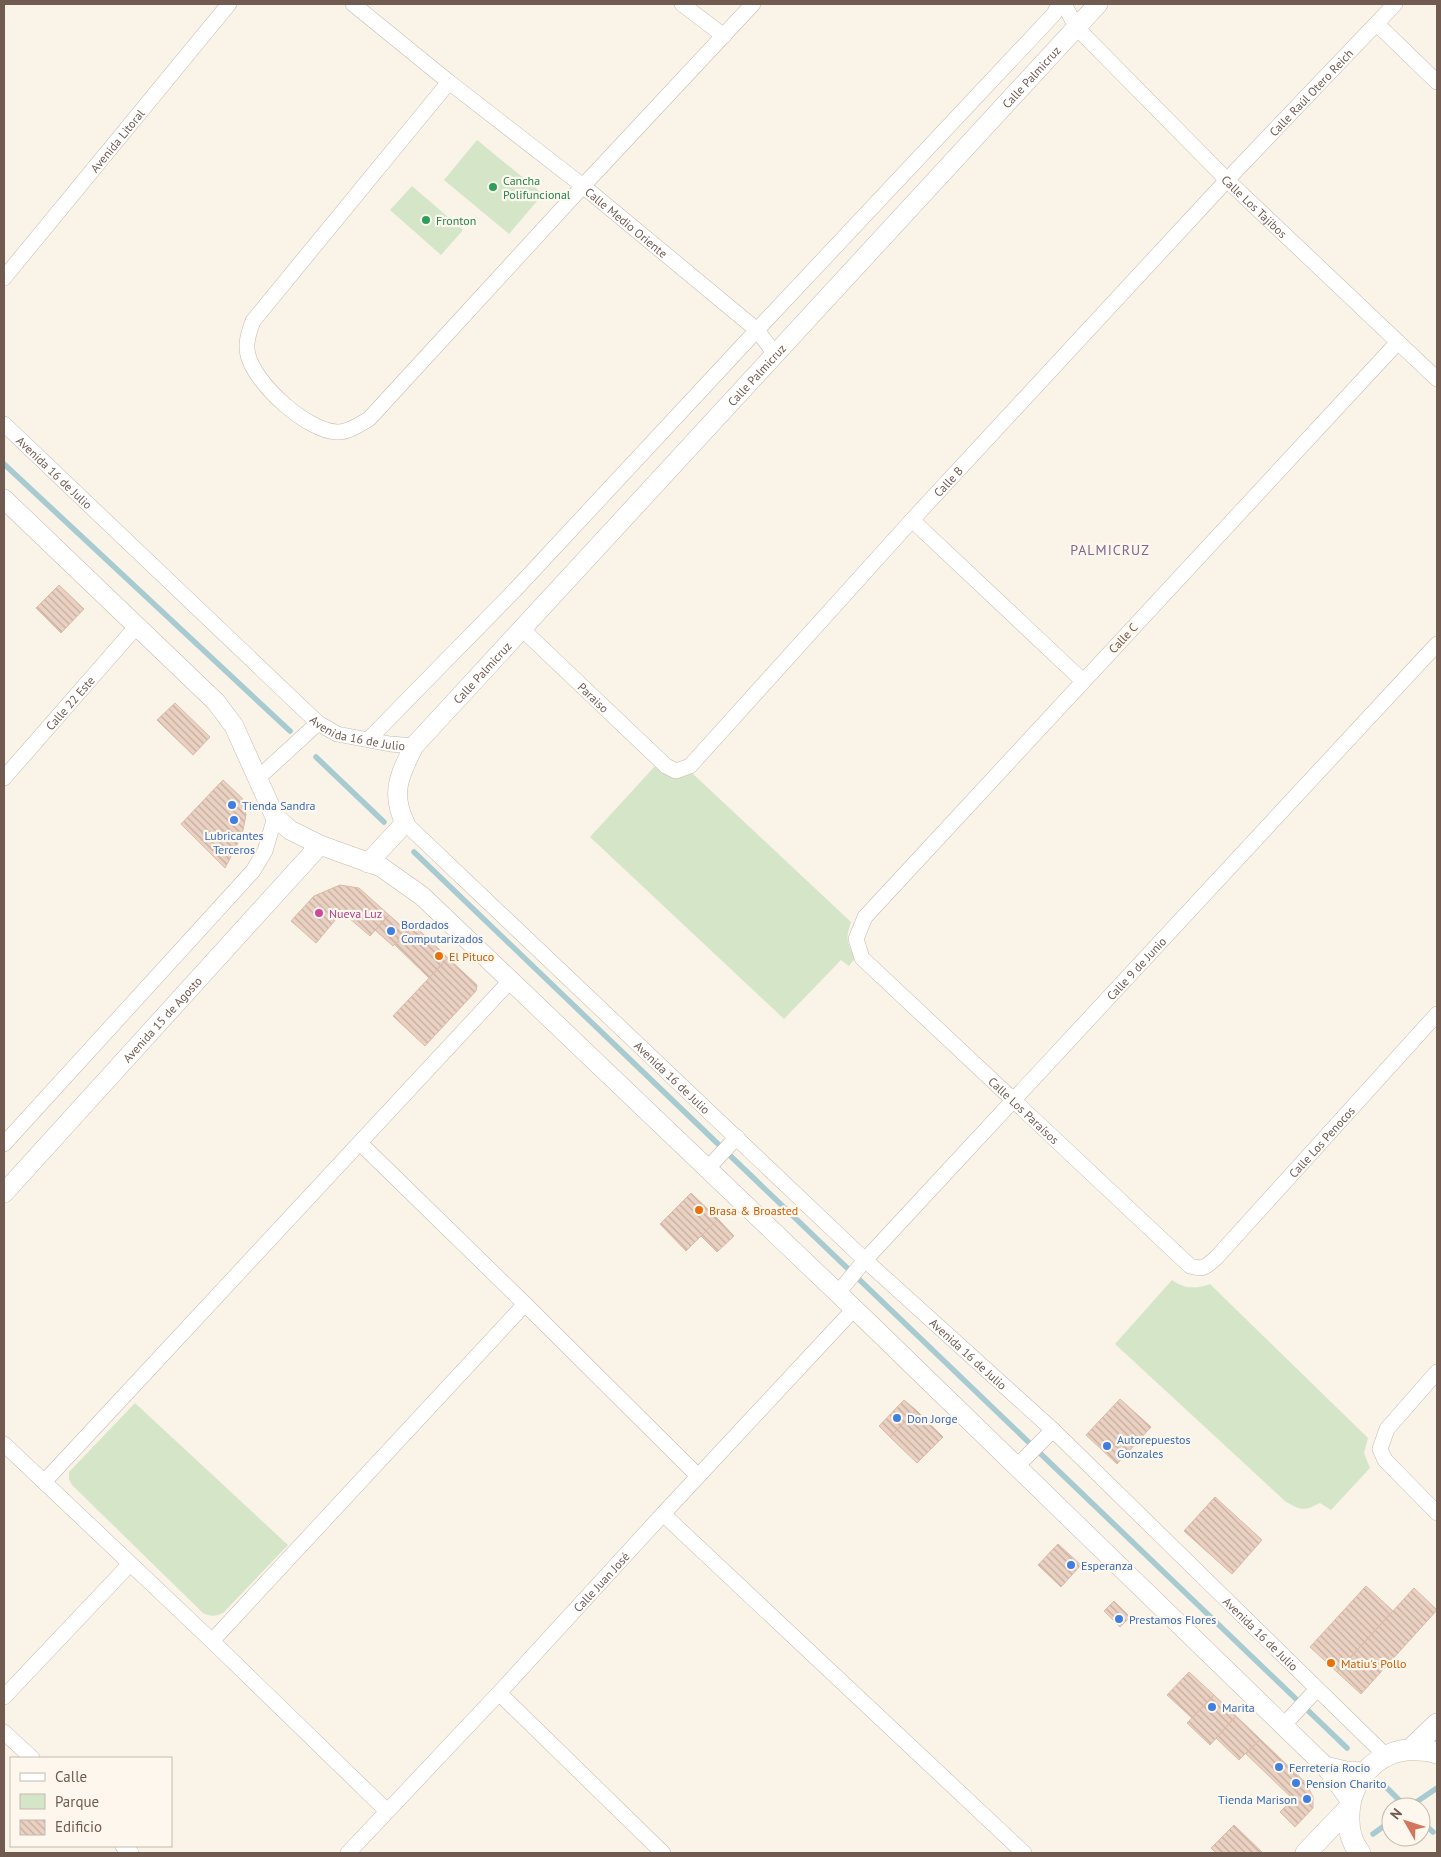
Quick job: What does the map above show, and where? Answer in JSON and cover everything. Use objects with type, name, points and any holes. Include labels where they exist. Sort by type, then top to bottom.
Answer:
[{"type":"main road","points":[[1411,1749],[1437,1724]]},
{"type":"main road","points":[[1360,1853],[1356,1849],[1349,1830],[1349,1805],[1356,1785],[1365,1772],[1386,1756],[1411,1749],[1437,1753]]},
{"type":"main road","points":[[1306,1853],[1349,1805]]},
{"type":"street","name":"Avenida Litoral","points":[[4,278],[229,4]]},
{"type":"street","name":"Calle Medio Oriente","points":[[353,4],[449,82],[583,186],[757,330],[775,354]]},
{"type":"street","points":[[682,4],[724,36]]},
{"type":"street","points":[[449,82],[253,321],[247,338],[252,368],[260,380],[282,402],[314,425],[328,431],[340,433],[354,428],[369,419],[753,4]]},
{"type":"street","points":[[369,739],[515,590],[1054,14],[1059,4]]},
{"type":"street","name":"Calle Los Tajibos","points":[[1064,4],[1076,27],[1227,180],[1437,379]]},
{"type":"street","name":"Calle Palmicruz","points":[[414,746],[1098,4]]},
{"type":"street","name":"Calle Raúl Otero Reich","points":[[1227,180],[1395,4]]},
{"type":"street","points":[[1376,24],[1437,82]]},
{"type":"street","name":"Calle B","points":[[666,766],[676,771],[690,766],[912,520],[1227,180]]},
{"type":"street","name":"Calle C","points":[[856,939],[865,917],[1398,342]]},
{"type":"street","name":"Avenida 16 de Julio","points":[[4,424],[312,728],[390,744],[414,746],[404,767],[398,788],[398,809],[403,825],[862,1263],[1053,1430],[1313,1694],[1386,1756]]},
{"type":"street","points":[[4,499],[216,702],[234,726],[275,817],[290,830],[320,845],[382,867],[422,896],[712,1164],[841,1288],[854,1309],[1022,1461],[1288,1720],[1325,1766],[1349,1805]]},
{"type":"street","points":[[912,520],[1084,681]]},
{"type":"street","name":"Calle 22 Este","points":[[4,778],[136,627]]},
{"type":"street","name":"Paraiso","points":[[522,630],[666,766]]},
{"type":"street","name":"Calle 9 de Junio","points":[[841,1288],[862,1263],[1437,644]]},
{"type":"street","points":[[257,779],[312,728]]},
{"type":"street","points":[[4,1144],[253,871],[265,851],[275,817]]},
{"type":"street","points":[[368,863],[403,825]]},
{"type":"street","name":"Avenida 15 de Agosto","points":[[4,1193],[320,845]]},
{"type":"street","name":"Calle Los Paraísos","points":[[856,939],[862,958],[1190,1266],[1203,1268]]},
{"type":"street","points":[[44,1482],[511,980]]},
{"type":"street","name":"Calle Los Penocos","points":[[1203,1268],[1216,1258],[1436,1017]]},
{"type":"street","points":[[712,1164],[734,1140]]},
{"type":"street","points":[[360,1144],[526,1304],[698,1476]]},
{"type":"street","points":[[212,1641],[526,1304]]},
{"type":"street","name":"Calle Juan José","points":[[348,1853],[499,1693],[854,1309]]},
{"type":"street","points":[[1437,1372],[1387,1429],[1380,1449],[1385,1460],[1437,1513]]},
{"type":"street","points":[[1022,1461],[1053,1430]]},
{"type":"street","points":[[4,1444],[212,1641],[387,1812]]},
{"type":"street","points":[[663,1514],[1024,1853]]},
{"type":"street","points":[[4,1697],[130,1564]]},
{"type":"street","points":[[499,1693],[663,1853]]},
{"type":"street","points":[[1288,1720],[1313,1694]]},
{"type":"street","points":[[4,1732],[31,1757]]},
{"type":"street","points":[[1325,1766],[1346,1771],[1365,1772]]},
{"type":"green space","name":"Cancha Polifuncional","points":[[477,140],[543,194],[509,234],[444,180]]},
{"type":"green space","name":"Fronton","points":[[412,186],[463,230],[441,255],[390,210]]},
{"type":"green space","points":[[655,766],[673,777],[681,777],[692,773],[851,922],[848,941],[855,958],[849,966],[841,960],[784,1019],[590,837]]},
{"type":"green space","points":[[1172,1280],[1181,1285],[1191,1287],[1210,1284],[1368,1438],[1364,1453],[1370,1468],[1331,1510],[1320,1503],[1303,1509],[1286,1502],[1115,1344]]},
{"type":"green space","points":[[135,1403],[288,1545],[223,1613],[213,1616],[203,1613],[72,1485],[69,1479],[69,1472]]},
{"type":"building","points":[[59,585],[84,609],[61,633],[36,608]]},
{"type":"building","points":[[175,703],[210,737],[193,755],[157,720]]},
{"type":"building","points":[[223,780],[242,798],[246,815],[242,835],[225,868],[181,824]]},
{"type":"building","name":"Nueva Luz","points":[[340,885],[359,888],[389,915],[370,936],[342,912],[316,943],[291,921],[314,896]]},
{"type":"building","name":"Bordados Computarizados","points":[[389,915],[407,931],[393,946],[375,930]]},
{"type":"building","points":[[414,925],[448,958],[429,978],[395,945]]},
{"type":"building","points":[[448,958],[477,985],[476,991],[425,1046],[393,1016]]},
{"type":"building","points":[[691,1193],[718,1219],[686,1251],[660,1224]]},
{"type":"building","points":[[718,1219],[734,1236],[717,1252],[701,1236]]},
{"type":"building","points":[[1120,1399],[1151,1427],[1117,1464],[1086,1435]]},
{"type":"building","name":"Don Jorge","points":[[904,1400],[916,1410],[890,1437],[879,1426]]},
{"type":"building","points":[[916,1410],[943,1437],[917,1463],[890,1437]]},
{"type":"building","points":[[1215,1497],[1262,1540],[1232,1574],[1184,1531]]},
{"type":"building","points":[[1058,1544],[1081,1565],[1061,1587],[1038,1565]]},
{"type":"building","points":[[1366,1586],[1393,1611],[1337,1672],[1310,1647]]},
{"type":"building","points":[[1414,1588],[1437,1610],[1361,1694],[1337,1672]]},
{"type":"building","points":[[1114,1601],[1130,1617],[1120,1627],[1104,1611]]},
{"type":"building","points":[[1189,1672],[1214,1695],[1192,1718],[1167,1695]]},
{"type":"building","points":[[1214,1695],[1236,1716],[1210,1745],[1187,1723]]},
{"type":"building","points":[[1236,1716],[1260,1739],[1239,1760],[1216,1738]]},
{"type":"building","points":[[1260,1739],[1306,1783],[1313,1797],[1313,1808],[1295,1827],[1280,1812],[1293,1799],[1246,1754]]},
{"type":"building","points":[[1234,1825],[1263,1853],[1216,1853],[1211,1848]]},
{"type":"waterway","points":[[4,464],[290,731]]},
{"type":"waterway","points":[[316,757],[384,822]]},
{"type":"waterway","points":[[414,852],[1347,1748]]},
{"type":"waterway","points":[[1382,1783],[1396,1797]]},
{"type":"waterway","points":[[1424,1797],[1437,1788]]},
{"type":"waterway","points":[[1373,1834],[1381,1828]]},
{"type":"place","name":"Cancha Polifuncional","points":[[493,187]]},
{"type":"place","name":"Fronton","points":[[426,220]]},
{"type":"place","name":"Tienda Sandra","points":[[232,805]]},
{"type":"place","name":"Lubricantes Terceros","points":[[234,820]]},
{"type":"place","name":"Nueva Luz","points":[[319,913]]},
{"type":"place","name":"Bordados Computarizados","points":[[391,931]]},
{"type":"place","name":"El Pituco","points":[[439,956]]},
{"type":"place","name":"Brasa & Broasted","points":[[699,1210]]},
{"type":"place","name":"Don Jorge","points":[[897,1418]]},
{"type":"place","name":"Autorepuestos Gonzales","points":[[1107,1446]]},
{"type":"place","name":"Esperanza","points":[[1071,1565]]},
{"type":"place","name":"Prestamos Flores","points":[[1119,1619]]},
{"type":"place","name":"Matiu's Pollo","points":[[1331,1663]]},
{"type":"place","name":"Marita","points":[[1212,1707]]},
{"type":"place","name":"Ferretería Rocio","points":[[1279,1767]]},
{"type":"place","name":"Pension Charito","points":[[1296,1783]]},
{"type":"place","name":"Tienda Marison","points":[[1307,1799]]},
{"type":"district","name":"PALMICRUZ","points":[[1110,550]]}]
